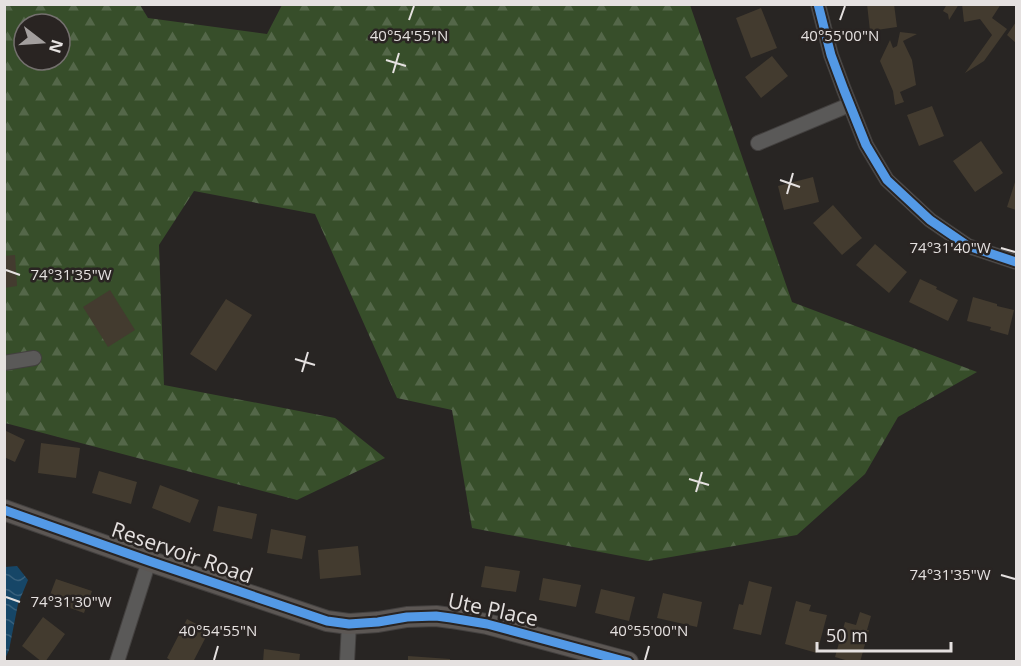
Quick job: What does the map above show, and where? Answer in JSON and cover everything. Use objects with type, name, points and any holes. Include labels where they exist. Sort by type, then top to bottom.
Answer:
[{"type":"street","points":[[818,4],[831,55],[849,105],[866,145],[887,180],[930,220],[968,246],[1017,262]]},
{"type":"street","points":[[759,143],[849,105]]},
{"type":"street","points":[[4,363],[34,358]]},
{"type":"street","name":"Reservoir Road","points":[[4,510],[313,617],[349,624]]},
{"type":"street","points":[[117,662],[149,561]]},
{"type":"street","name":"Ute Place","points":[[349,624],[407,617],[452,618],[487,624],[628,662]]},
{"type":"street","points":[[347,662],[349,624]]},
{"type":"green space","points":[[4,5],[140,5],[148,18],[267,34],[282,5],[690,5],[792,302],[977,372],[898,417],[865,474],[797,535],[648,561],[472,528],[452,410],[397,398],[315,214],[194,191],[159,245],[164,385],[335,418],[385,458],[297,500],[5,423]]},
{"type":"water","points":[[17,566],[28,580],[18,604],[9,650],[5,659],[5,567]]},
{"type":"building","points":[[867,4],[894,4],[897,27],[870,31]]},
{"type":"building","points":[[947,4],[959,4],[949,20],[948,14],[943,11]]},
{"type":"building","points":[[962,4],[1001,4],[992,18],[1007,29],[984,61],[965,73],[992,35],[980,19],[964,22]]},
{"type":"building","points":[[761,8],[777,48],[751,58],[736,18]]},
{"type":"building","points":[[1016,22],[1016,43],[1007,35]]},
{"type":"building","points":[[900,32],[917,34],[903,41],[912,60],[916,85],[900,92],[904,102],[895,105],[893,91],[880,61],[890,40],[893,48],[897,46]]},
{"type":"building","points":[[772,56],[788,76],[761,98],[745,77]]},
{"type":"building","points":[[932,106],[944,136],[919,146],[907,115]]},
{"type":"building","points":[[981,141],[1003,173],[975,192],[953,161]]},
{"type":"building","points":[[813,177],[819,202],[784,210],[778,186]]},
{"type":"building","points":[[1016,179],[1016,210],[1007,207]]},
{"type":"building","points":[[833,205],[862,238],[842,255],[813,223]]},
{"type":"building","points":[[875,244],[907,272],[889,293],[856,265]]},
{"type":"building","points":[[15,255],[17,286],[4,288],[4,256]]},
{"type":"building","points":[[920,279],[958,300],[948,321],[909,302]]},
{"type":"building","points":[[110,290],[135,330],[108,347],[83,307]]},
{"type":"building","points":[[973,297],[1014,310],[1008,335],[990,330],[991,327],[967,321]]},
{"type":"building","points":[[226,299],[252,315],[216,371],[190,354]]},
{"type":"building","points":[[4,430],[25,440],[15,462],[4,457]]},
{"type":"building","points":[[41,443],[80,448],[76,478],[38,473]]},
{"type":"building","points":[[99,471],[137,482],[131,504],[92,493]]},
{"type":"building","points":[[160,485],[199,500],[190,523],[152,508]]},
{"type":"building","points":[[218,506],[257,514],[252,539],[213,531]]},
{"type":"building","points":[[271,529],[306,536],[302,559],[267,553]]},
{"type":"building","points":[[358,546],[361,575],[320,579],[318,550]]},
{"type":"building","points":[[485,566],[520,571],[516,592],[481,587]]},
{"type":"building","points":[[543,578],[581,585],[576,607],[539,600]]},
{"type":"building","points":[[56,579],[92,591],[84,613],[48,600]]},
{"type":"building","points":[[749,581],[772,587],[761,635],[733,629],[739,604],[743,605]]},
{"type":"building","points":[[601,589],[635,597],[629,621],[595,613]]},
{"type":"building","points":[[663,593],[702,602],[697,627],[657,618]]},
{"type":"building","points":[[796,601],[811,605],[809,611],[827,615],[817,653],[785,644]]},
{"type":"building","points":[[860,612],[871,616],[860,662],[835,657],[845,622],[856,625]]},
{"type":"building","points":[[43,617],[65,634],[45,662],[22,646]]},
{"type":"building","points":[[187,619],[209,631],[193,662],[173,662],[167,658]]},
{"type":"building","points":[[264,649],[300,654],[299,662],[263,662]]},
{"type":"building","points":[[408,656],[450,659],[450,662],[408,662]]},
{"type":"cycle path","points":[[818,4],[831,55],[844,90],[866,145],[887,180],[930,220],[968,246],[1016,262]]},
{"type":"cycle path","points":[[4,510],[327,621],[349,624],[407,617],[451,618],[487,624],[628,662]]}]
